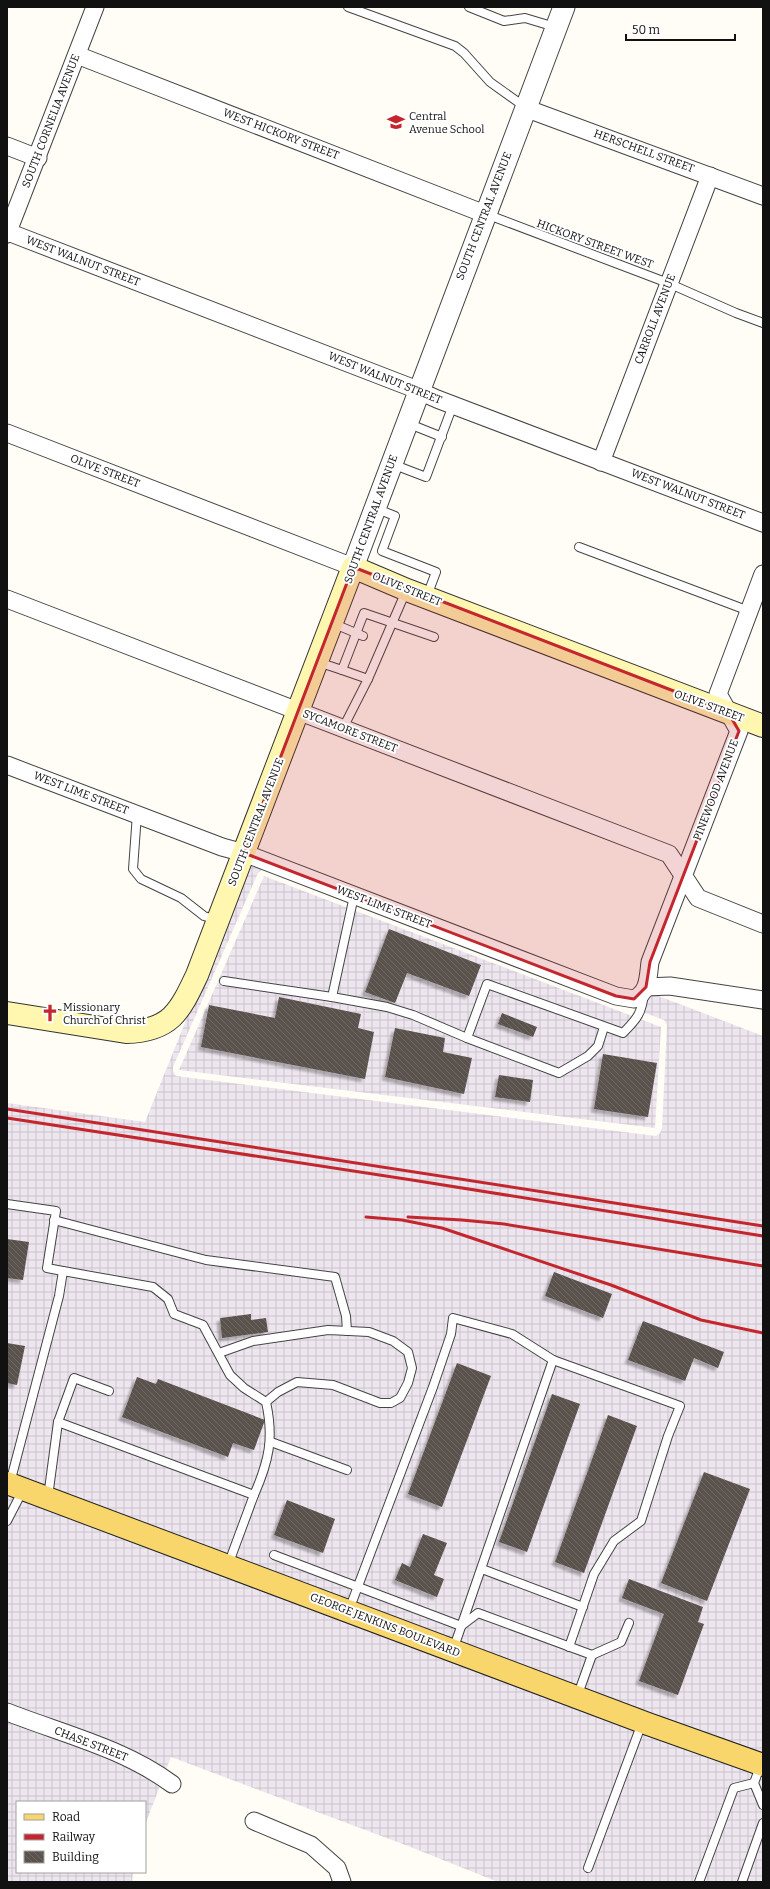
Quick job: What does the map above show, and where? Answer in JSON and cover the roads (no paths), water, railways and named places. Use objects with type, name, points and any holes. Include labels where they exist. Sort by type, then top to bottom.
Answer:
[{"type":"main road","name":"OLIVE STREET","points":[[353,567],[417,594],[763,726]]},
{"type":"main road","name":"SOUTH CENTRAL AVENUE","points":[[7,1013],[126,1032],[142,1032],[164,1023],[176,1014],[185,1001],[197,975],[353,567]]},
{"type":"main road","name":"GEORGE JENKINS BOULEVARD","points":[[13,1485],[577,1697],[760,1770]]},
{"type":"street","name":"SOUTH CORNELIA AVENUE","points":[[8,233],[95,7]]},
{"type":"street","name":"SOUTH CENTRAL AVENUE","points":[[353,567],[564,7]]},
{"type":"street","name":"WEST HICKORY STREET","points":[[77,55],[485,214]]},
{"type":"street","name":"HERSCHELL STREET","points":[[525,108],[763,196]]},
{"type":"street","points":[[7,146],[38,158]]},
{"type":"street","name":"CARROLL AVENUE","points":[[601,462],[710,176]]},
{"type":"street","name":"WEST WALNUT STREET","points":[[8,233],[763,523]]},
{"type":"street","name":"OLIVE STREET","points":[[7,433],[353,567]]},
{"type":"street","name":"PINEWOOD AVENUE","points":[[645,990],[650,962],[739,731],[718,694],[763,574]]},
{"type":"street","name":"SYCAMORE STREET","points":[[7,599],[669,854],[698,898],[763,924]]},
{"type":"street","name":"WEST LIME STREET","points":[[7,765],[244,853],[616,996],[634,999],[645,990],[670,986],[763,1000]]},
{"type":"street","name":"CHASE STREET","points":[[7,1712],[125,1756],[155,1772],[172,1784]]},
{"type":"street","points":[[254,1821],[311,1845],[338,1868],[342,1882]]},
{"type":"lane","points":[[348,7],[455,46],[464,53],[490,82],[525,108]]},
{"type":"lane","points":[[469,7],[504,21],[525,18],[556,28]]},
{"type":"lane","name":"HICKORY STREET WEST","points":[[485,214],[668,283],[736,313],[763,322]]},
{"type":"lane","points":[[391,464],[426,477],[453,405]]},
{"type":"lane","points":[[407,423],[442,437]]},
{"type":"lane","points":[[344,728],[368,679],[380,643],[394,622],[436,572],[382,551],[395,516],[374,508]]},
{"type":"lane","points":[[579,546],[749,611]]},
{"type":"lane","points":[[342,670],[359,635],[364,613],[394,622],[434,637]]},
{"type":"lane","points":[[331,623],[359,635]]},
{"type":"lane","points":[[317,662],[368,679]]},
{"type":"lane","points":[[137,814],[133,869],[141,879],[181,898],[204,916],[218,920]]},
{"type":"lane","points":[[332,997],[354,896]]},
{"type":"lane","points":[[224,981],[332,997],[387,1007],[413,1015],[467,1038],[559,1073],[588,1056],[598,1046],[604,1027]]},
{"type":"lane","points":[[467,1038],[487,984],[623,1033],[637,1020],[642,1008],[645,990]]},
{"type":"lane","points":[[7,1204],[56,1211],[47,1268],[153,1287],[168,1299],[174,1314],[203,1325],[230,1375],[244,1388],[260,1396],[266,1402],[270,1418],[271,1442],[263,1475],[254,1495],[228,1566]]},
{"type":"lane","points":[[54,1220],[206,1260],[335,1277],[346,1316],[347,1331]]},
{"type":"lane","points":[[7,1521],[13,1485],[59,1296],[63,1271]]},
{"type":"lane","points":[[348,1611],[433,1387],[451,1334],[453,1318],[512,1334],[552,1360],[680,1406],[668,1436],[641,1521],[614,1541],[594,1574],[569,1647]]},
{"type":"lane","points":[[219,1353],[253,1341],[328,1330],[370,1332],[393,1342],[408,1352],[412,1368],[408,1383],[400,1398],[391,1403],[380,1403],[333,1385],[297,1382],[278,1392],[266,1402]]},
{"type":"lane","points":[[453,1651],[552,1360]]},
{"type":"lane","points":[[48,1498],[58,1422],[74,1378],[109,1392]]},
{"type":"lane","points":[[58,1422],[254,1495]]},
{"type":"lane","points":[[271,1442],[347,1470]]},
{"type":"lane","points":[[274,1555],[461,1626]]},
{"type":"lane","points":[[482,1569],[583,1607]]},
{"type":"lane","points":[[461,1626],[478,1613],[592,1655],[621,1642],[629,1623]]},
{"type":"lane","points":[[577,1697],[592,1655]]},
{"type":"lane","points":[[588,1868],[642,1722]]},
{"type":"lane","points":[[699,1882],[734,1788],[760,1770],[763,1805]]},
{"type":"lane","points":[[742,1882],[763,1823]]},
{"type":"railway","points":[[7,1109],[763,1226]]},
{"type":"railway","points":[[7,1118],[763,1236]]},
{"type":"railway","points":[[366,1217],[402,1220],[442,1228],[611,1285],[701,1320],[763,1333]]},
{"type":"railway","points":[[408,1217],[504,1224],[763,1266]]},
{"type":"place","name":"Central Avenue School","points":[[396,122]]},
{"type":"place","name":"Missionary Church of Christ","points":[[50,1013]]}]
